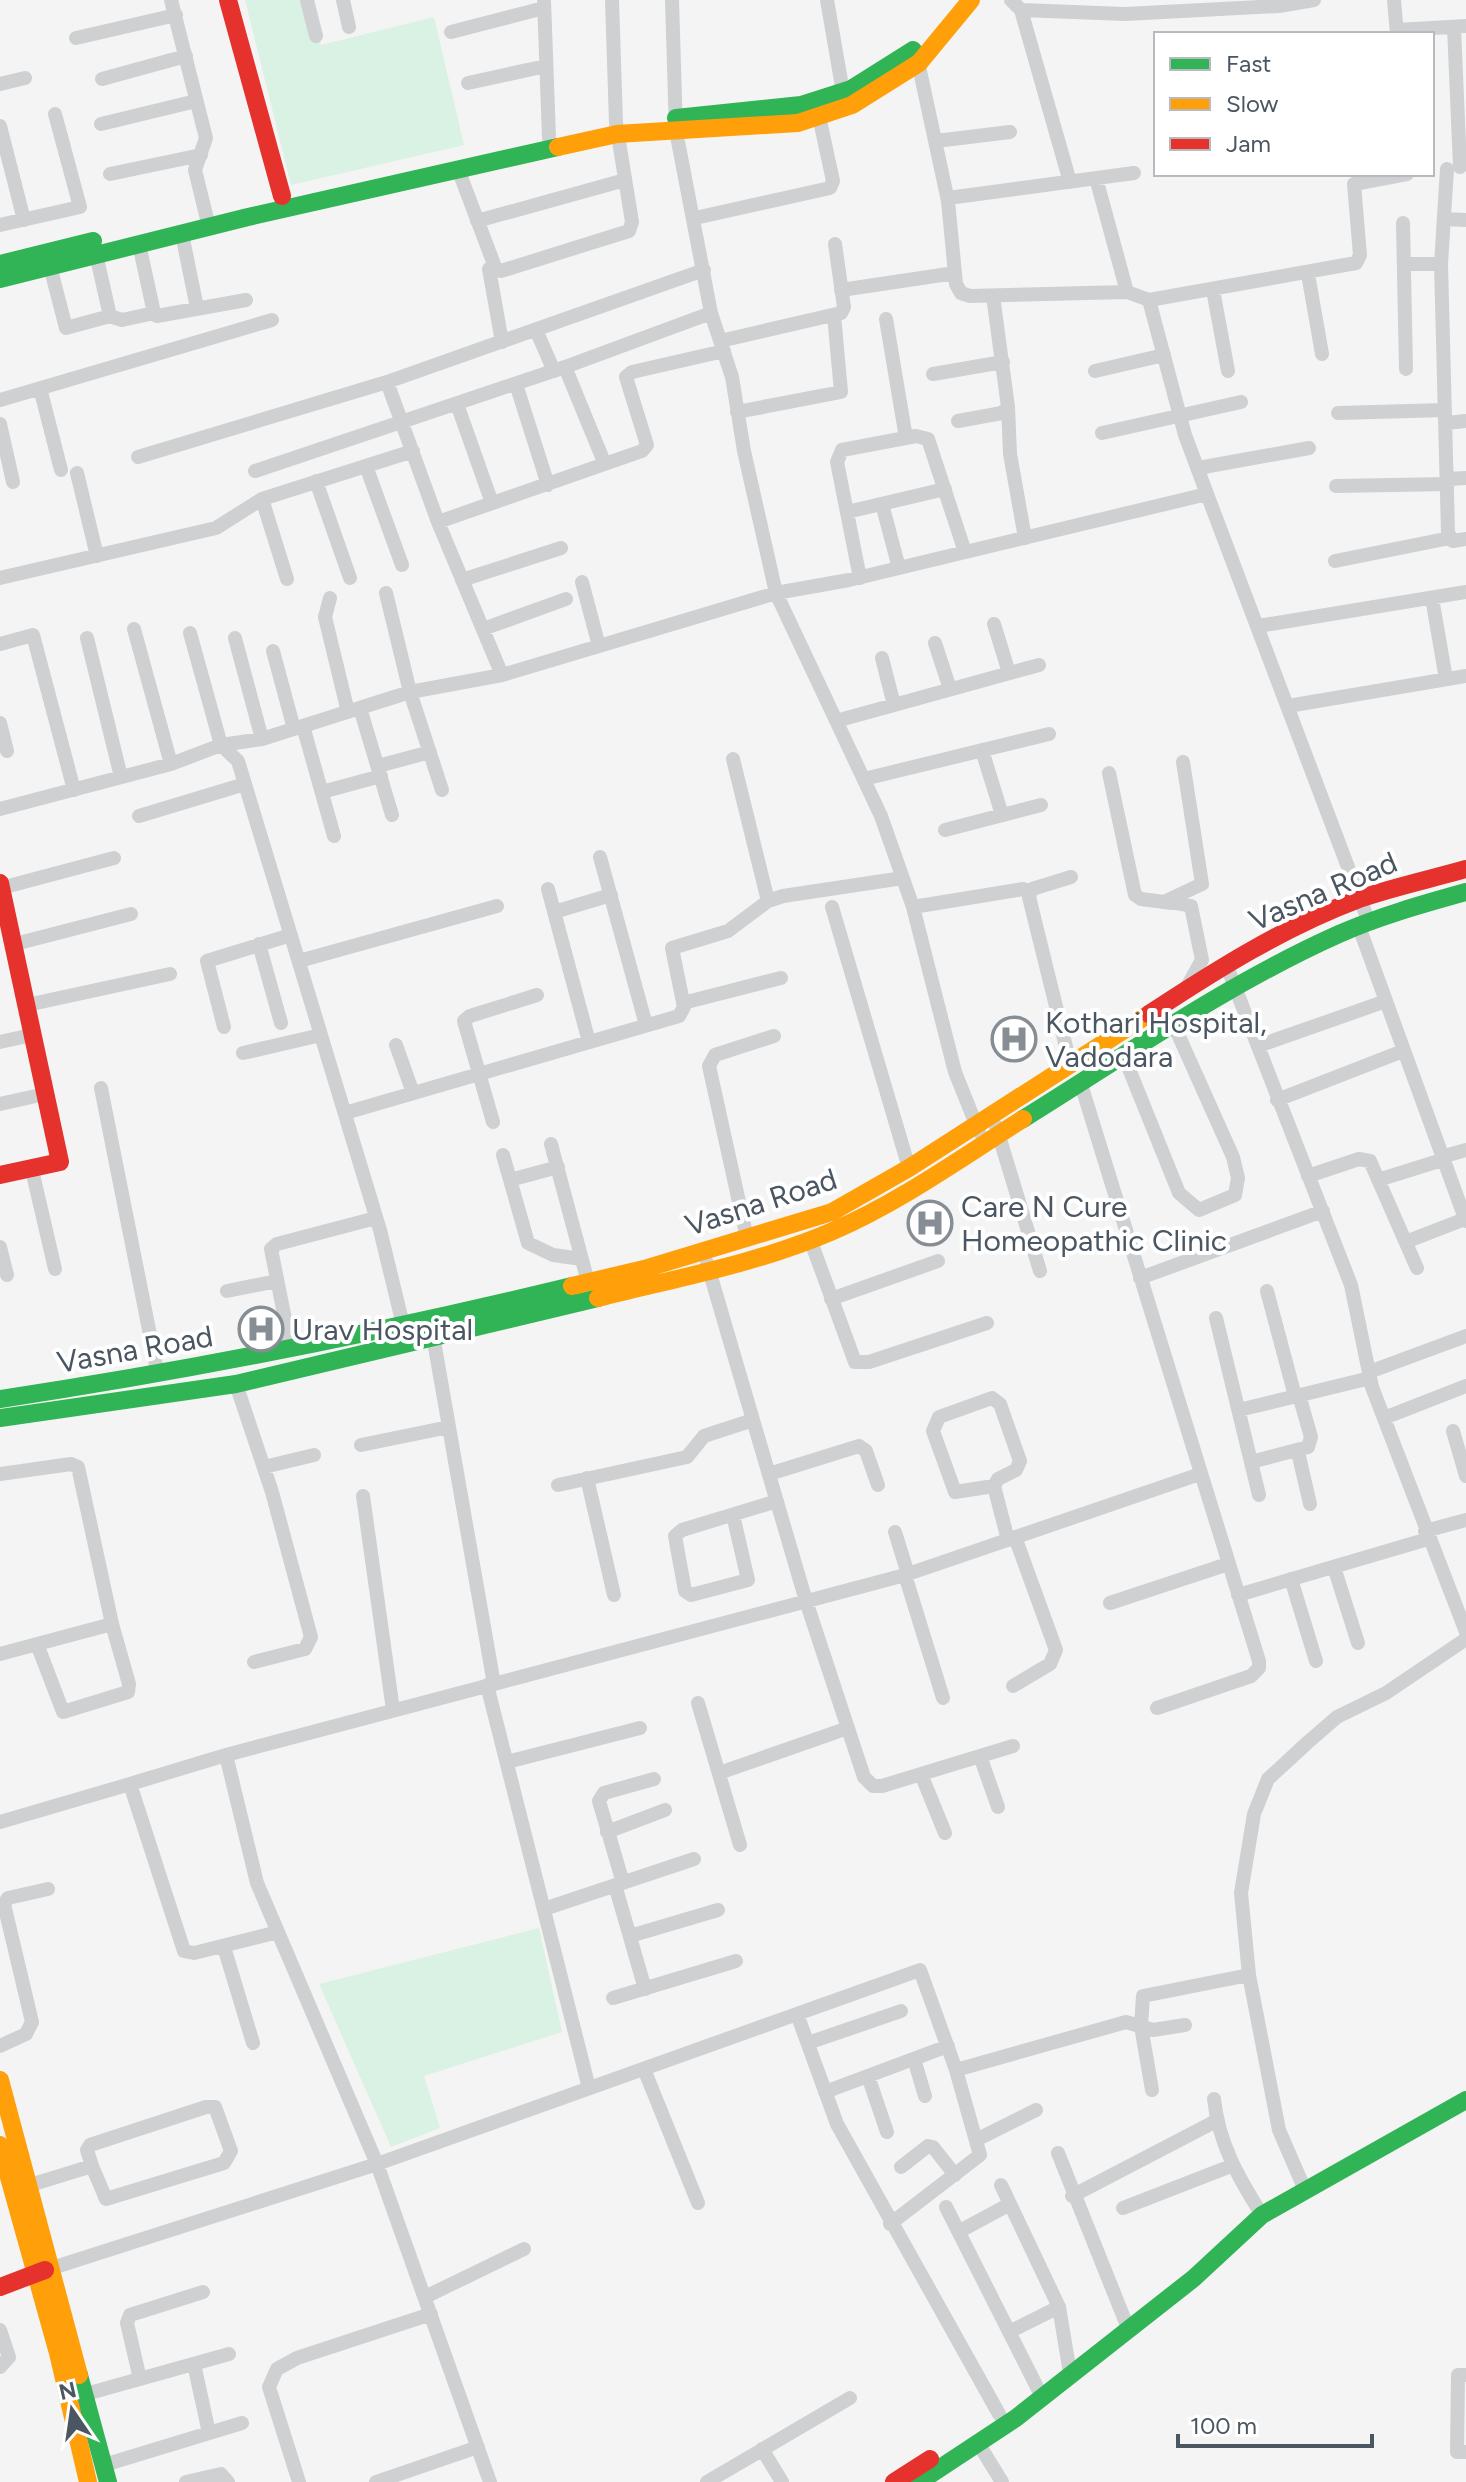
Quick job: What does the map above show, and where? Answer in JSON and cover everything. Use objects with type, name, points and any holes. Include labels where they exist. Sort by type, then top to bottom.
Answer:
[{"type":"street","points":[[171,0],[206,138],[195,170],[207,221]]},
{"type":"street","points":[[228,0],[282,196]]},
{"type":"street","points":[[307,0],[316,36]]},
{"type":"street","points":[[343,0],[349,27]]},
{"type":"street","points":[[458,169],[495,267],[505,271],[629,231],[632,222],[617,129],[612,0]]},
{"type":"street","points":[[672,0],[676,124],[711,313],[722,346],[776,593],[864,779],[903,878],[955,1072],[983,1117],[1040,1271]]},
{"type":"street","points":[[827,0],[844,100]]},
{"type":"street","points":[[953,0],[917,56],[948,198],[955,273],[961,293],[993,296],[1127,292],[1149,300],[1308,274],[1360,260],[1354,184],[1393,176]]},
{"type":"street","points":[[676,124],[785,124],[819,116],[917,56],[971,0]]},
{"type":"street","points":[[1070,182],[1016,5],[1125,14],[1279,6],[1314,0]]},
{"type":"street","points":[[1394,0],[1397,32],[1460,27],[1441,264],[1450,538]]},
{"type":"street","points":[[451,32],[544,4],[549,138]]},
{"type":"street","points":[[76,38],[176,15]]},
{"type":"street","points":[[102,79],[186,56]]},
{"type":"street","points":[[468,83],[546,66]]},
{"type":"street","points":[[0,84],[25,78]]},
{"type":"street","points":[[0,279],[182,234],[207,221],[282,196],[549,138],[844,100]]},
{"type":"street","points":[[101,124],[196,101]]},
{"type":"street","points":[[0,225],[80,207],[55,114]]},
{"type":"street","points":[[695,218],[830,188],[833,181],[819,116]]},
{"type":"street","points":[[0,126],[24,220]]},
{"type":"street","points":[[0,264],[458,169],[617,129]]},
{"type":"street","points":[[936,141],[1010,132]]},
{"type":"street","points":[[110,174],[201,155]]},
{"type":"street","points":[[948,198],[1134,173]]},
{"type":"street","points":[[1096,178],[1127,292]]},
{"type":"street","points":[[477,221],[625,180]]},
{"type":"street","points":[[1444,219],[1466,220]]},
{"type":"street","points":[[1403,223],[1406,369]]},
{"type":"street","points":[[182,234],[197,308]]},
{"type":"street","points":[[139,244],[154,313]]},
{"type":"street","points":[[438,522],[646,449],[625,381],[628,375],[843,310],[835,244]]},
{"type":"street","points":[[96,254],[110,316]]},
{"type":"street","points":[[1406,264],[1441,264]]},
{"type":"street","points":[[50,266],[66,328],[110,316],[122,320],[154,313],[157,316],[246,300]]},
{"type":"street","points":[[489,269],[502,342]]},
{"type":"street","points":[[138,457],[387,382],[704,270]]},
{"type":"street","points":[[841,290],[955,273]]},
{"type":"street","points":[[1308,274],[1322,354]]},
{"type":"street","points":[[1213,290],[1228,371]]},
{"type":"street","points":[[993,296],[1008,407],[1010,454],[1025,538]]},
{"type":"street","points":[[1149,300],[1180,416],[1360,899],[1363,922],[1386,1001],[1465,1218],[1408,1241]]},
{"type":"street","points":[[255,471],[560,369],[711,313]]},
{"type":"street","points":[[737,412],[841,392],[834,315]]},
{"type":"street","points":[[886,319],[906,438]]},
{"type":"street","points":[[0,400],[272,320]]},
{"type":"street","points":[[536,330],[560,369],[604,462]]},
{"type":"street","points":[[1095,371],[1164,355]]},
{"type":"street","points":[[933,374],[1003,362]]},
{"type":"street","points":[[387,382],[438,522],[502,675]]},
{"type":"street","points":[[516,384],[548,485]]},
{"type":"street","points":[[40,388],[61,470]]},
{"type":"street","points":[[1102,433],[1241,402]]},
{"type":"street","points":[[457,404],[492,503]]},
{"type":"street","points":[[958,421],[1002,413],[1008,407]]},
{"type":"street","points":[[1338,413],[1446,416],[1466,421]]},
{"type":"street","points":[[0,424],[13,482]]},
{"type":"street","points":[[860,578],[838,452],[921,436],[931,443],[965,552]]},
{"type":"street","points":[[1198,468],[1309,448]]},
{"type":"street","points":[[0,578],[216,528],[262,499],[413,451]]},
{"type":"street","points":[[366,466],[402,565]]},
{"type":"street","points":[[77,473],[97,556]]},
{"type":"street","points":[[1336,486],[1448,482],[1466,478]]},
{"type":"street","points":[[316,481],[350,578]]},
{"type":"street","points":[[847,512],[945,489]]},
{"type":"street","points":[[0,809],[171,764],[221,745],[262,739],[410,692],[502,675],[776,593],[860,578],[1207,494]]},
{"type":"street","points":[[262,499],[287,579]]},
{"type":"street","points":[[882,504],[899,568]]},
{"type":"street","points":[[1335,561],[1450,538],[1457,541],[1466,539]]},
{"type":"street","points":[[462,580],[561,548]]},
{"type":"street","points":[[582,582],[599,646]]},
{"type":"street","points":[[1258,626],[1466,592]]},
{"type":"street","points":[[386,593],[410,692],[442,790]]},
{"type":"street","points":[[330,598],[325,617],[392,815]]},
{"type":"street","points":[[1432,598],[1446,679]]},
{"type":"street","points":[[483,629],[566,599]]},
{"type":"street","points":[[994,624],[1009,673]]},
{"type":"street","points":[[134,629],[171,764]]},
{"type":"street","points":[[190,633],[221,745],[238,761],[376,1218],[406,1335]]},
{"type":"street","points":[[0,644],[33,635],[74,790]]},
{"type":"street","points":[[87,638],[121,777]]},
{"type":"street","points":[[235,638],[262,739]]},
{"type":"street","points":[[935,643],[950,689]]},
{"type":"street","points":[[273,651],[334,836]]},
{"type":"street","points":[[882,658],[894,705]]},
{"type":"street","points":[[836,721],[1039,665]]},
{"type":"street","points":[[1288,706],[1466,676]]},
{"type":"street","points":[[0,723],[7,751]]},
{"type":"street","points":[[864,779],[1049,734]]},
{"type":"street","points":[[982,750],[1002,815]]},
{"type":"street","points":[[322,792],[430,752]]},
{"type":"street","points":[[733,759],[768,901]]},
{"type":"street","points":[[1183,762],[1202,884],[1166,901],[1191,906]]},
{"type":"street","points":[[1109,773],[1135,895],[1141,899],[1191,906]]},
{"type":"street","points":[[139,816],[245,784]]},
{"type":"street","points":[[945,830],[1041,805]]},
{"type":"street","points":[[600,857],[646,1025]]},
{"type":"street","points":[[0,1175],[60,1162],[15,944],[2,896],[114,858]]},
{"type":"street","name":"Vasna Road","points":[[432,1330],[832,1212],[909,1168],[983,1117],[1226,964],[1288,931],[1360,899],[1466,869]]},
{"type":"street","points":[[1070,1063],[1029,897],[1032,889],[1071,877]]},
{"type":"street","points":[[345,1113],[682,1014],[683,1003],[672,948],[728,931],[768,901],[783,896],[903,878]]},
{"type":"street","points":[[548,889],[589,1042]]},
{"type":"street","points":[[913,907],[1023,889]]},
{"type":"street","name":"Vasna Road","points":[[0,1399],[158,1375],[291,1349],[432,1330],[709,1270],[810,1239],[869,1214],[1173,1023],[1236,987],[1363,922],[1466,892]]},
{"type":"street","points":[[554,912],[611,895]]},
{"type":"street","points":[[299,961],[497,906]]},
{"type":"street","points":[[1185,991],[1202,960],[1191,906]]},
{"type":"street","points":[[832,907],[909,1168]]},
{"type":"street","points":[[15,944],[131,914]]},
{"type":"street","points":[[224,1027],[207,961],[291,935]]},
{"type":"street","points":[[259,944],[281,1023]]},
{"type":"street","points":[[1226,964],[1351,1285],[1369,1375],[1465,1639],[1386,1693],[1337,1717],[1268,1779],[1254,1814],[1241,1893],[1249,1975],[1279,2130],[1305,2190]]},
{"type":"street","points":[[27,1005],[170,974]]},
{"type":"street","points":[[683,1003],[781,978]]},
{"type":"street","points":[[493,1122],[464,1024],[466,1018],[537,995]]},
{"type":"street","points":[[1258,1046],[1386,1001]]},
{"type":"street","points":[[1123,1054],[1179,1193],[1199,1210],[1235,1195],[1238,1178],[1233,1157],[1173,1023]]},
{"type":"street","points":[[0,1042],[32,1035]]},
{"type":"street","points":[[243,1053],[321,1035]]},
{"type":"street","points":[[747,1238],[709,1066],[715,1055],[774,1036]]},
{"type":"street","points":[[396,1045],[413,1093]]},
{"type":"street","points":[[1277,1100],[1403,1051]]},
{"type":"street","points":[[1080,1081],[1259,1661],[1256,1673],[1157,1708]]},
{"type":"street","points":[[101,1088],[158,1375]]},
{"type":"street","points":[[0,1104],[45,1094]]},
{"type":"street","points":[[551,1144],[588,1282]]},
{"type":"street","points":[[1378,1180],[1466,1150]]},
{"type":"street","points":[[503,1155],[528,1243],[553,1255],[582,1259]]},
{"type":"street","points":[[1308,1176],[1365,1158],[1370,1161],[1408,1241],[1417,1268]]},
{"type":"street","points":[[510,1180],[558,1167]]},
{"type":"street","points":[[32,1170],[55,1269]]},
{"type":"street","points":[[1140,1278],[1323,1211]]},
{"type":"street","points":[[291,1349],[273,1246],[376,1218]]},
{"type":"street","points":[[810,1239],[852,1357],[861,1364],[987,1323]]},
{"type":"street","points":[[0,1247],[7,1275]]},
{"type":"street","points":[[703,1251],[806,1601],[867,1783],[882,1786],[1013,1746]]},
{"type":"street","points":[[831,1299],[938,1261]]},
{"type":"street","points":[[227,1291],[277,1281]]},
{"type":"street","points":[[1251,1462],[1298,1452],[1308,1447],[1311,1437],[1267,1291]]},
{"type":"street","points":[[1216,1318],[1259,1495]]},
{"type":"street","points":[[432,1330],[491,1684],[507,1762],[589,2088]]},
{"type":"street","name":"Vasna Road","points":[[0,1418],[236,1384],[406,1335]]},
{"type":"street","points":[[1239,1410],[1369,1375],[1466,1336]]},
{"type":"street","points":[[236,1384],[264,1467],[311,1642],[305,1649],[254,1662]]},
{"type":"street","points":[[1384,1418],[1466,1386]]},
{"type":"street","points":[[994,1486],[955,1492],[933,1431],[939,1417],[997,1399],[1020,1461],[1016,1470],[998,1479],[994,1486],[1056,1650],[1050,1664],[1013,1686]]},
{"type":"street","points":[[558,1485],[687,1457],[704,1436],[753,1420]]},
{"type":"street","points":[[361,1445],[449,1427]]},
{"type":"street","points":[[1453,1431],[1466,1476]]},
{"type":"street","points":[[769,1474],[859,1446],[866,1451],[878,1485]]},
{"type":"street","points":[[1298,1452],[1310,1504]]},
{"type":"street","points":[[264,1467],[314,1455]]},
{"type":"street","points":[[0,1474],[71,1464],[78,1467],[112,1624],[129,1684],[128,1692],[68,1713],[59,1709],[37,1644]]},
{"type":"street","points":[[0,1822],[226,1755],[906,1574],[1200,1474]]},
{"type":"street","points":[[587,1478],[614,1595]]},
{"type":"street","points":[[363,1496],[393,1710]]},
{"type":"street","points":[[733,1515],[748,1580],[691,1595],[685,1591],[675,1536],[682,1530],[777,1501]]},
{"type":"street","points":[[1238,1595],[1334,1567],[1466,1520]]},
{"type":"street","points":[[895,1532],[943,1698]]},
{"type":"street","points":[[1110,1603],[1228,1564]]},
{"type":"street","points":[[1334,1567],[1358,1643]]},
{"type":"street","points":[[1291,1579],[1316,1661]]},
{"type":"street","points":[[1,1649],[37,1644],[112,1624]]},
{"type":"street","points":[[698,1703],[740,1845]]},
{"type":"street","points":[[507,1762],[640,1728]]},
{"type":"street","points":[[719,1773],[848,1728]]},
{"type":"street","points":[[226,1755],[257,1883],[377,2164],[490,2482]]},
{"type":"street","points":[[980,1756],[998,1807]]},
{"type":"street","points":[[921,1774],[945,1833]]},
{"type":"street","points":[[645,1989],[599,1807],[601,1796],[654,1779]]},
{"type":"street","points":[[130,1784],[181,1947],[189,1954],[278,1932]]},
{"type":"street","points":[[607,1832],[665,1810]]},
{"type":"street","points":[[544,1909],[694,1859]]},
{"type":"street","points":[[0,2046],[26,2034],[32,2022],[4,1904],[8,1898],[48,1889]]},
{"type":"street","points":[[630,1936],[718,1910]]},
{"type":"street","points":[[224,1947],[253,2043]]},
{"type":"street","points":[[613,1998],[736,1961]]},
{"type":"street","points":[[0,2287],[41,2271],[377,2164],[920,1970],[956,2070],[980,2155],[890,2224]]},
{"type":"street","points":[[1152,2090],[1141,2026],[1143,1996],[1249,1975]]},
{"type":"street","points":[[808,2043],[901,2011]]},
{"type":"street","points":[[797,2014],[837,2124],[890,2224],[999,2414]]},
{"type":"street","points":[[956,2070],[1126,2022],[1153,2030],[1185,2025]]},
{"type":"street","points":[[825,2092],[948,2046]]},
{"type":"street","points":[[914,2059],[925,2096]]},
{"type":"street","points":[[644,2069],[698,2203]]},
{"type":"street","points":[[868,2076],[887,2132]]},
{"type":"street","points":[[0,2080],[27,2186],[58,2353],[101,2478]]},
{"type":"street","points":[[1214,2099],[1216,2121],[1231,2166],[1262,2215]]},
{"type":"street","points":[[919,2482],[978,2443],[1194,2278],[1262,2215],[1466,2100]]},
{"type":"street","points":[[206,2107],[215,2107],[219,2114],[231,2151],[224,2163],[106,2199],[92,2166],[87,2150],[90,2145],[206,2107]]},
{"type":"street","points":[[976,2140],[1036,2110]]},
{"type":"street","points":[[1072,2196],[1216,2121]]},
{"type":"street","points":[[0,2145],[86,2394],[101,2478]]},
{"type":"street","points":[[901,2167],[928,2146],[933,2147],[955,2175]]},
{"type":"street","points":[[1058,2153],[1072,2196],[1128,2328]]},
{"type":"street","points":[[27,2186],[92,2166]]},
{"type":"street","points":[[1123,2208],[1231,2166]]},
{"type":"street","points":[[1001,2185],[1059,2307],[1070,2373]]},
{"type":"street","points":[[960,2231],[1010,2204]]},
{"type":"street","points":[[946,2207],[1045,2391]]},
{"type":"street","points":[[425,2297],[524,2249]]},
{"type":"street","points":[[140,2379],[127,2323],[130,2315],[203,2292]]},
{"type":"street","points":[[1011,2331],[1059,2307]]},
{"type":"street","points":[[299,2482],[269,2387],[277,2369],[287,2361],[431,2314]]},
{"type":"street","points":[[0,2330],[9,2357],[0,2367]]},
{"type":"street","points":[[86,2394],[229,2354]]},
{"type":"street","points":[[194,2364],[209,2433]]},
{"type":"street","points":[[1466,2375],[1458,2375],[1457,2452],[1466,2452]]},
{"type":"street","points":[[894,2482],[999,2414],[1045,2391]]},
{"type":"street","points":[[707,2482],[850,2398]]},
{"type":"street","points":[[101,2478],[209,2433],[242,2423]]},
{"type":"street","points":[[978,2443],[1002,2482]]},
{"type":"street","points":[[376,2482],[478,2447]]},
{"type":"street","points":[[762,2449],[782,2482]]},
{"type":"street","points":[[186,2482],[211,2474],[221,2474],[228,2482]]},
{"type":"green space","points":[[245,0],[310,0],[321,45],[434,17],[464,145],[291,185]]},
{"type":"green space","points":[[539,1928],[562,2032],[424,2076],[440,2128],[391,2147],[319,1984]]},
{"type":"traffic: fast","points":[[676,118],[801,105],[851,89],[913,50]]},
{"type":"traffic: fast","points":[[0,279],[248,217],[558,147]]},
{"type":"traffic: fast","points":[[0,264],[93,241]]},
{"type":"traffic: fast","points":[[1023,1119],[1178,1021],[1297,954],[1370,922],[1466,892]]},
{"type":"traffic: fast","points":[[0,1399],[287,1349],[572,1286]]},
{"type":"traffic: fast","points":[[0,1418],[236,1384],[598,1298]]},
{"type":"traffic: fast","points":[[919,2482],[1016,2418],[1194,2278],[1262,2215],[1466,2100]]},
{"type":"traffic: fast","points":[[79,2375],[108,2482]]},
{"type":"traffic: slow","points":[[558,147],[617,134],[798,123],[852,105],[919,63],[971,0]]},
{"type":"traffic: slow","points":[[572,1286],[644,1269],[832,1212],[909,1168],[1149,1014]]},
{"type":"traffic: slow","points":[[598,1298],[747,1261],[833,1231],[906,1193],[1023,1119]]},
{"type":"traffic: slow","points":[[0,2080],[79,2375]]},
{"type":"traffic: slow","points":[[0,2145],[58,2353],[88,2482]]},
{"type":"traffic: jam","points":[[228,0],[282,196]]},
{"type":"traffic: jam","points":[[1149,1014],[1277,936],[1331,910],[1466,869]]},
{"type":"traffic: jam","points":[[0,883],[60,1162],[0,1175]]},
{"type":"traffic: jam","points":[[0,2287],[45,2270]]},
{"type":"traffic: jam","points":[[894,2482],[930,2459]]},
{"type":"place","name":"Kothari Hospital, Vadodara","points":[[1014,1039]]},
{"type":"place","name":"Care N Cure Homeopathic Clinic","points":[[930,1223]]},
{"type":"place","name":"Urav Hospital","points":[[261,1329]]}]
